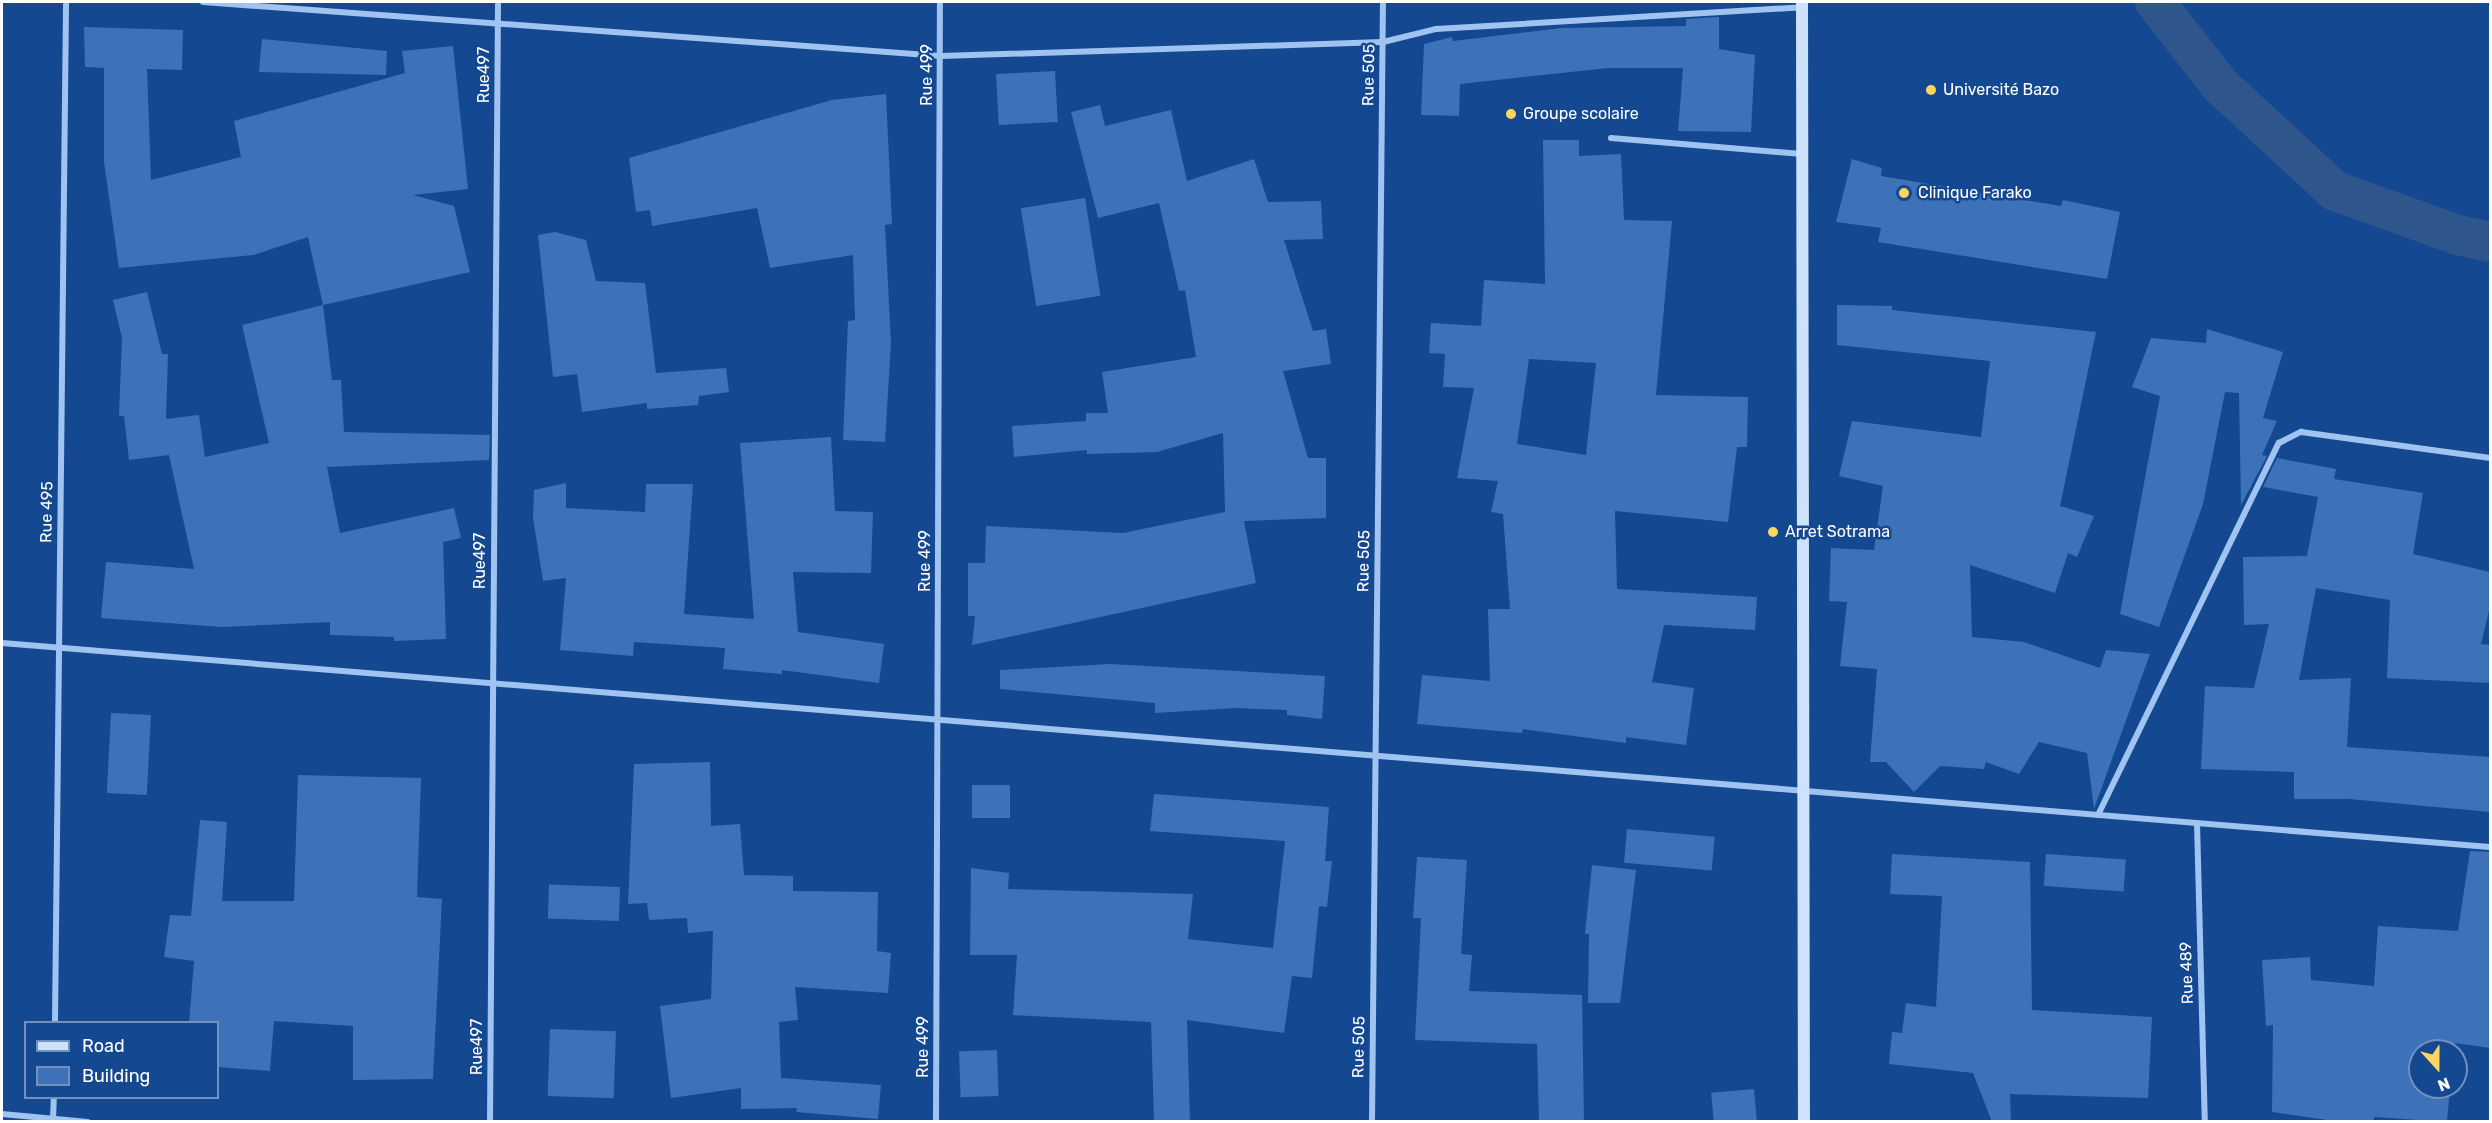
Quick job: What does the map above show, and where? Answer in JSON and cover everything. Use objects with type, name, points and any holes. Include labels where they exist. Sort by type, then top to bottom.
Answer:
[{"type":"main road","points":[[1802,4],[1804,1122]]},
{"type":"street","name":"Rue 495","points":[[55,1021],[66,2]]},
{"type":"street","points":[[203,2],[941,56],[1383,42],[1437,29],[1802,4]]},
{"type":"street","name":"Rue497","points":[[490,1122],[498,2]]},
{"type":"street","name":"Rue 499","points":[[936,1122],[940,2]]},
{"type":"street","name":"Rue 505","points":[[1372,1122],[1383,2]]},
{"type":"street","points":[[1611,138],[1802,154]]},
{"type":"street","points":[[2098,815],[2279,443],[2301,432],[2490,458]]},
{"type":"street","points":[[2,643],[2490,847]]},
{"type":"street","name":"Rue 489","points":[[2197,823],[2205,1122]]},
{"type":"street","points":[[53,1120],[54,1099]]},
{"type":"street","points":[[2,1114],[88,1122]]},
{"type":"building","points":[[1719,17],[1719,49],[1755,55],[1751,132],[1678,131],[1683,68],[1608,68],[1460,84],[1459,116],[1421,115],[1424,44],[1452,37],[1453,41],[1562,28],[1686,26],[1686,19]]},
{"type":"building","points":[[84,27],[183,30],[182,70],[147,69],[151,180],[241,157],[234,121],[405,73],[402,51],[453,46],[468,189],[413,195],[454,206],[470,272],[323,305],[308,237],[253,255],[119,268],[104,162],[104,68],[85,67]]},
{"type":"building","points":[[262,39],[387,51],[386,75],[259,72]]},
{"type":"building","points":[[1055,71],[1058,122],[999,125],[996,74]]},
{"type":"building","points":[[886,94],[892,224],[885,225],[891,343],[885,442],[843,440],[848,321],[855,320],[853,255],[770,268],[757,208],[652,226],[650,210],[636,212],[629,158],[832,100]]},
{"type":"building","points":[[1100,105],[1105,126],[1171,110],[1187,181],[1254,159],[1268,202],[1321,201],[1323,239],[1284,240],[1313,331],[1326,329],[1331,364],[1283,371],[1308,458],[1326,458],[1326,518],[1244,521],[1256,583],[972,645],[975,616],[968,616],[968,563],[985,563],[986,526],[1123,533],[1225,512],[1223,433],[1157,452],[1087,454],[1087,450],[1014,457],[1012,426],[1086,421],[1086,413],[1108,413],[1102,372],[1196,357],[1185,290],[1179,291],[1159,203],[1098,218],[1071,112]]},
{"type":"building","points":[[1543,140],[1579,140],[1579,156],[1621,154],[1624,220],[1672,221],[1656,395],[1748,397],[1747,447],[1737,447],[1728,522],[1615,511],[1617,589],[1757,597],[1755,630],[1664,625],[1652,682],[1694,688],[1686,745],[1626,737],[1626,743],[1523,729],[1522,733],[1417,724],[1422,675],[1490,681],[1488,609],[1510,609],[1503,514],[1491,512],[1498,481],[1457,478],[1474,388],[1443,387],[1445,354],[1429,353],[1431,323],[1481,326],[1484,280],[1545,284]],"holes":[[[1529,359],[1596,363],[1586,455],[1517,444]]]},
{"type":"building","points":[[1852,159],[1882,168],[1881,176],[2061,206],[2063,200],[2120,212],[2107,279],[1878,242],[1881,228],[1836,222]]},
{"type":"building","points":[[1085,198],[1100,296],[1036,306],[1021,208]]},
{"type":"building","points":[[555,232],[586,240],[596,281],[645,283],[656,373],[726,368],[729,392],[699,396],[698,405],[647,409],[647,403],[582,412],[577,374],[553,377],[538,235]]},
{"type":"building","points":[[147,292],[162,354],[168,354],[166,419],[199,415],[205,457],[269,443],[242,325],[323,305],[332,380],[341,380],[344,432],[490,435],[489,460],[327,467],[340,533],[454,508],[461,538],[443,542],[446,639],[394,641],[394,637],[330,635],[330,622],[222,627],[101,618],[106,562],[194,569],[169,455],[129,460],[124,416],[119,416],[122,338],[113,300]]},
{"type":"building","points":[[1837,305],[1892,306],[1892,310],[2096,332],[2060,506],[2094,516],[2077,557],[2068,553],[2055,593],[1970,565],[1972,637],[2024,642],[2100,668],[2106,650],[2150,654],[2094,809],[2087,753],[2039,742],[2019,774],[1986,762],[1984,769],[1940,766],[1914,792],[1886,762],[1870,762],[1877,669],[1840,666],[1847,602],[1829,601],[1831,548],[1874,550],[1883,486],[1839,476],[1852,421],[1981,437],[1990,361],[1837,345]]},
{"type":"building","points":[[2207,329],[2283,352],[2263,418],[2277,421],[2262,455],[2267,456],[2241,505],[2239,393],[2225,392],[2203,504],[2159,627],[2120,614],[2160,396],[2132,387],[2151,338],[2206,343]]},
{"type":"building","points":[[831,437],[835,511],[873,512],[871,573],[793,572],[798,632],[884,644],[879,683],[782,670],[782,674],[723,669],[725,648],[634,642],[633,656],[560,650],[566,578],[543,581],[533,518],[534,490],[566,483],[566,508],[645,512],[646,484],[693,484],[684,614],[754,619],[740,443]]},
{"type":"building","points":[[2277,458],[2336,469],[2334,479],[2423,493],[2413,554],[2490,572],[2490,607],[2481,644],[2490,645],[2490,683],[2387,678],[2390,600],[2316,588],[2299,680],[2351,678],[2347,747],[2490,757],[2490,812],[2349,799],[2294,799],[2294,772],[2201,769],[2205,686],[2254,688],[2269,624],[2244,625],[2243,557],[2307,556],[2318,497],[2263,487]]},
{"type":"building","points":[[1110,664],[1325,676],[1322,719],[1287,715],[1287,710],[1236,708],[1155,713],[1155,703],[1000,689],[1000,670]]},
{"type":"building","points":[[111,713],[151,715],[147,795],[107,793]]},
{"type":"building","points":[[710,762],[711,826],[740,824],[744,875],[793,876],[793,891],[878,892],[877,951],[891,953],[888,993],[795,987],[798,1020],[779,1022],[781,1078],[881,1085],[878,1119],[796,1112],[797,1108],[741,1109],[741,1088],[671,1098],[660,1006],[711,999],[713,931],[688,933],[687,918],[649,920],[647,903],[628,904],[634,764]]},
{"type":"building","points":[[298,775],[421,778],[417,897],[442,899],[433,1079],[353,1080],[353,1026],[274,1021],[270,1071],[219,1067],[219,1021],[189,1021],[194,961],[164,957],[170,915],[191,916],[200,820],[227,822],[222,901],[294,901]]},
{"type":"building","points":[[972,785],[1010,785],[1010,818],[972,818]]},
{"type":"building","points":[[1154,794],[1329,807],[1325,861],[1332,861],[1327,907],[1319,906],[1312,978],[1292,976],[1284,1033],[1187,1020],[1190,1122],[1154,1122],[1151,1022],[1013,1015],[1017,955],[970,955],[971,868],[1009,873],[1008,889],[1193,894],[1188,939],[1273,948],[1285,841],[1150,831]]},
{"type":"building","points":[[1627,829],[1715,837],[1712,871],[1624,863]]},
{"type":"building","points":[[2470,851],[2490,852],[2490,1048],[2468,1045],[2468,1039],[2408,1039],[2408,1099],[2449,1099],[2447,1122],[2374,1117],[2374,1122],[2341,1122],[2272,1112],[2273,1025],[2266,1026],[2262,960],[2310,957],[2311,980],[2374,986],[2378,926],[2458,931]]},
{"type":"building","points":[[1892,854],[2030,862],[2032,1010],[2152,1017],[2148,1098],[2010,1094],[2011,1122],[1992,1122],[1973,1073],[1889,1064],[1892,1032],[1902,1033],[1906,1003],[1936,1007],[1942,896],[1890,894]]},
{"type":"building","points":[[2046,854],[2126,860],[2124,892],[2044,886]]},
{"type":"building","points":[[1417,857],[1467,860],[1461,954],[1472,955],[1469,991],[1582,995],[1584,1122],[1539,1122],[1537,1044],[1415,1040],[1421,918],[1413,918]]},
{"type":"building","points":[[1592,865],[1636,870],[1620,1003],[1588,1003],[1589,934],[1585,934]]},
{"type":"building","points":[[549,885],[620,887],[619,921],[548,919]]},
{"type":"building","points":[[550,1029],[616,1031],[614,1098],[548,1096]]},
{"type":"building","points":[[997,1050],[999,1096],[961,1097],[959,1051]]},
{"type":"building","points":[[1754,1089],[1757,1122],[1714,1122],[1711,1093]]},
{"type":"waterway","points":[[2155,2],[2220,85],[2335,191],[2458,235],[2490,242]]},
{"type":"place","name":"Université Bazo","points":[[1931,90]]},
{"type":"place","name":"Groupe scolaire","points":[[1511,114]]},
{"type":"place","name":"Clinique Farako","points":[[1904,193]]},
{"type":"place","name":"Arret Sotrama","points":[[1773,532]]}]
